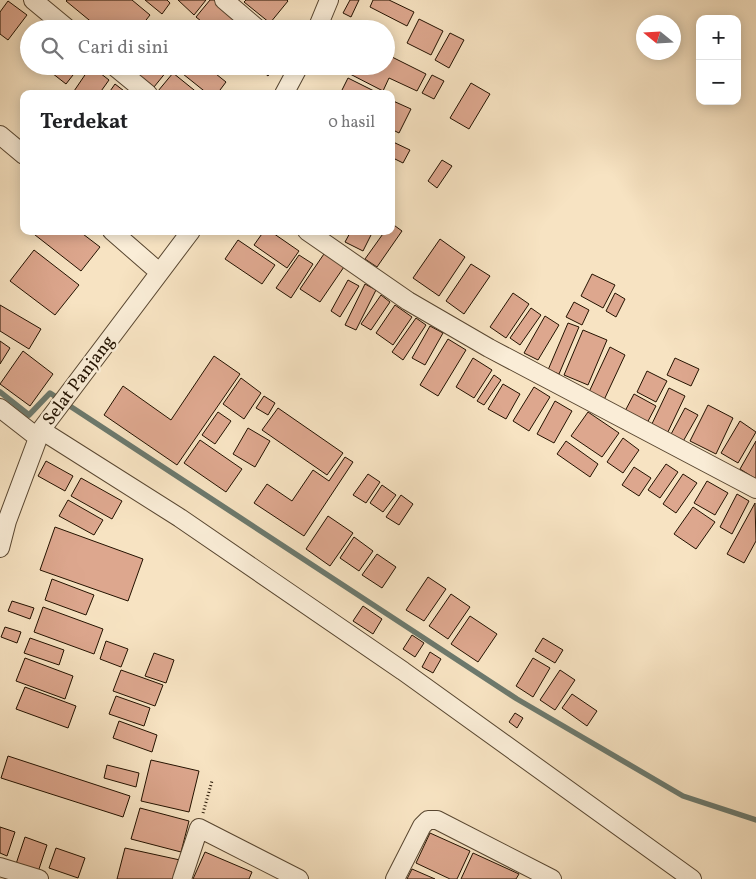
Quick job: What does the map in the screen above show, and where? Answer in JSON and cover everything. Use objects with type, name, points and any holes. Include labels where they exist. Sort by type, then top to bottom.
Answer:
[{"type":"street","points":[[33,0],[57,20]]},
{"type":"street","points":[[224,0],[247,20]]},
{"type":"street","points":[[321,20],[329,0]]},
{"type":"street","points":[[125,75],[143,90]]},
{"type":"street","points":[[286,90],[294,75]]},
{"type":"street","points":[[0,135],[20,152]]},
{"type":"street","points":[[116,235],[158,272]]},
{"type":"street","name":"Selat Panjang","points":[[0,548],[39,434],[158,272],[188,235]]},
{"type":"street","points":[[313,235],[408,301],[488,348],[756,489]]},
{"type":"street","points":[[0,408],[39,434],[180,518],[395,665],[692,879]]},
{"type":"street","points":[[395,879],[422,826],[428,820],[437,820],[540,876]]},
{"type":"street","points":[[182,879],[199,828],[299,879]]},
{"type":"street","points":[[0,866],[39,879]]},
{"type":"path","points":[[199,828],[212,781]]},
{"type":"building","points":[[132,0],[150,15],[146,20],[89,20],[66,1]]},
{"type":"building","points":[[145,0],[167,0],[170,3],[162,14]]},
{"type":"building","points":[[178,0],[206,0],[194,15]]},
{"type":"building","points":[[210,0],[216,0],[237,17],[235,20],[200,20],[196,17]]},
{"type":"building","points":[[246,0],[288,1],[272,20],[266,20],[244,2]]},
{"type":"building","points":[[350,0],[359,0],[351,17],[343,13]]},
{"type":"building","points":[[373,0],[389,0],[414,12],[407,26],[370,7]]},
{"type":"building","points":[[8,1],[27,15],[23,20],[20,20],[20,24],[8,40],[0,34],[0,12]]},
{"type":"building","points":[[419,19],[443,31],[431,55],[407,43]]},
{"type":"building","points":[[450,33],[464,40],[449,68],[435,60]]},
{"type":"building","points":[[395,58],[426,74],[417,91],[389,78],[383,90],[352,75],[395,75]]},
{"type":"building","points":[[54,75],[73,75],[66,84]]},
{"type":"building","points":[[85,75],[103,75],[109,80],[102,90],[75,90]]},
{"type":"building","points":[[139,75],[164,75],[154,87]]},
{"type":"building","points":[[171,75],[175,75],[194,90],[159,90]]},
{"type":"building","points":[[184,75],[217,75],[226,82],[220,90],[203,90]]},
{"type":"building","points":[[432,75],[444,81],[434,99],[422,93]]},
{"type":"building","points":[[348,78],[372,90],[342,90]]},
{"type":"building","points":[[471,83],[490,94],[469,129],[450,118]]},
{"type":"building","points":[[115,84],[123,90],[111,90]]},
{"type":"building","points":[[395,102],[411,109],[399,133],[395,131]]},
{"type":"building","points":[[395,143],[410,150],[403,163],[395,159]]},
{"type":"building","points":[[442,160],[452,166],[437,188],[428,181]]},
{"type":"building","points":[[395,226],[402,231],[377,267],[365,259],[382,235],[395,235]]},
{"type":"building","points":[[35,235],[84,235],[100,247],[81,271]]},
{"type":"building","points":[[261,235],[276,235],[299,251],[287,268],[254,245]]},
{"type":"building","points":[[349,235],[371,235],[363,251],[345,242]]},
{"type":"building","points":[[440,239],[465,257],[439,296],[413,278]]},
{"type":"building","points":[[238,240],[275,265],[262,284],[225,259]]},
{"type":"building","points":[[34,250],[79,285],[55,315],[10,281]]},
{"type":"building","points":[[326,251],[346,264],[320,302],[300,289]]},
{"type":"building","points":[[299,255],[313,264],[291,298],[276,288]]},
{"type":"building","points":[[471,264],[490,276],[464,314],[446,301]]},
{"type":"building","points":[[592,274],[615,285],[603,308],[581,296]]},
{"type":"building","points":[[348,280],[359,286],[340,317],[331,311]]},
{"type":"building","points":[[365,284],[376,290],[356,330],[345,325]]},
{"type":"building","points":[[513,293],[529,304],[506,338],[490,327]]},
{"type":"building","points":[[615,293],[625,299],[616,317],[606,311]]},
{"type":"building","points":[[381,295],[390,302],[371,330],[361,324]]},
{"type":"building","points":[[574,302],[589,310],[582,325],[566,317]]},
{"type":"building","points":[[0,305],[41,329],[29,349],[0,331]]},
{"type":"building","points":[[395,305],[412,317],[393,345],[376,333]]},
{"type":"building","points":[[531,308],[541,315],[520,345],[510,338]]},
{"type":"building","points":[[545,316],[559,325],[538,360],[524,353]]},
{"type":"building","points":[[416,318],[426,325],[403,360],[392,352]]},
{"type":"building","points":[[568,323],[579,327],[559,374],[548,370]]},
{"type":"building","points":[[430,326],[443,333],[425,365],[412,358]]},
{"type":"building","points":[[583,330],[607,340],[588,385],[564,375]]},
{"type":"building","points":[[448,339],[466,350],[438,396],[420,385]]},
{"type":"building","points":[[0,341],[10,348],[0,364]]},
{"type":"building","points":[[610,347],[625,355],[604,400],[589,392]]},
{"type":"building","points":[[23,351],[53,374],[30,406],[0,384]]},
{"type":"building","points":[[214,356],[240,374],[177,465],[104,415],[123,386],[171,420]]},
{"type":"building","points":[[473,358],[492,370],[474,398],[456,387]]},
{"type":"building","points":[[675,358],[699,369],[691,386],[667,375]]},
{"type":"building","points":[[647,371],[667,381],[656,402],[637,392]]},
{"type":"building","points":[[494,375],[501,380],[484,405],[477,401]]},
{"type":"building","points":[[241,378],[261,393],[244,419],[223,404]]},
{"type":"building","points":[[503,384],[520,394],[506,419],[488,409]]},
{"type":"building","points":[[534,387],[550,397],[529,431],[513,421]]},
{"type":"building","points":[[669,388],[685,396],[666,436],[650,428]]},
{"type":"building","points":[[634,394],[656,406],[646,425],[624,413]]},
{"type":"building","points":[[264,396],[275,403],[268,415],[256,408]]},
{"type":"building","points":[[555,401],[572,411],[554,443],[537,434]]},
{"type":"building","points":[[708,405],[733,418],[716,454],[690,441]]},
{"type":"building","points":[[278,408],[343,453],[327,475],[262,430]]},
{"type":"building","points":[[685,408],[698,415],[681,445],[669,438]]},
{"type":"building","points":[[218,412],[231,421],[215,444],[202,435]]},
{"type":"building","points":[[588,412],[619,433],[602,457],[571,436]]},
{"type":"building","points":[[740,421],[756,432],[738,463],[721,453]]},
{"type":"building","points":[[248,428],[270,441],[255,467],[233,454]]},
{"type":"building","points":[[623,438],[639,450],[623,473],[607,462]]},
{"type":"building","points":[[200,440],[242,469],[226,492],[184,463]]},
{"type":"building","points":[[566,441],[598,464],[590,477],[557,454]]},
{"type":"building","points":[[756,441],[756,479],[740,469]]},
{"type":"building","points":[[345,457],[353,462],[304,536],[254,503],[267,484],[292,501],[313,470],[329,481]]},
{"type":"building","points":[[46,461],[73,476],[65,491],[38,476]]},
{"type":"building","points":[[666,464],[678,472],[660,498],[648,490]]},
{"type":"building","points":[[634,467],[651,478],[639,496],[622,485]]},
{"type":"building","points":[[368,474],[380,482],[366,503],[353,495]]},
{"type":"building","points":[[683,474],[697,483],[676,513],[663,504]]},
{"type":"building","points":[[81,478],[122,501],[112,519],[71,496]]},
{"type":"building","points":[[707,481],[728,493],[715,515],[694,503]]},
{"type":"building","points":[[382,485],[396,495],[383,512],[370,503]]},
{"type":"building","points":[[737,494],[749,501],[732,534],[720,527]]},
{"type":"building","points":[[401,495],[413,504],[399,525],[386,517]]},
{"type":"building","points":[[68,500],[103,520],[94,535],[59,516]]},
{"type":"building","points":[[755,503],[756,541],[744,563],[727,554]]},
{"type":"building","points":[[693,507],[715,522],[696,549],[674,534]]},
{"type":"building","points":[[328,516],[353,533],[330,566],[306,549]]},
{"type":"building","points":[[55,527],[143,559],[128,601],[40,570]]},
{"type":"building","points":[[354,537],[373,551],[359,571],[340,558]]},
{"type":"building","points":[[377,554],[396,567],[382,588],[362,575]]},
{"type":"building","points":[[428,577],[446,589],[424,621],[406,610]]},
{"type":"building","points":[[52,579],[94,595],[86,615],[45,600]]},
{"type":"building","points":[[451,594],[470,607],[448,639],[429,626]]},
{"type":"building","points":[[12,601],[34,608],[30,619],[8,611]]},
{"type":"building","points":[[363,606],[382,619],[373,634],[353,621]]},
{"type":"building","points":[[43,607],[103,629],[94,654],[34,632]]},
{"type":"building","points":[[470,616],[497,634],[478,662],[451,644]]},
{"type":"building","points":[[5,627],[21,632],[17,643],[1,637]]},
{"type":"building","points":[[412,635],[424,643],[415,657],[403,649]]},
{"type":"building","points":[[30,638],[64,650],[59,665],[24,653]]},
{"type":"building","points":[[543,638],[563,650],[555,663],[535,651]]},
{"type":"building","points":[[106,641],[128,649],[121,667],[100,659]]},
{"type":"building","points":[[430,652],[441,659],[433,673],[422,667]]},
{"type":"building","points":[[154,653],[174,660],[166,683],[145,676]]},
{"type":"building","points":[[25,658],[73,676],[65,699],[16,681]]},
{"type":"building","points":[[533,658],[550,668],[533,697],[516,686]]},
{"type":"building","points":[[121,670],[163,685],[155,706],[113,691]]},
{"type":"building","points":[[560,670],[575,680],[555,710],[540,700]]},
{"type":"building","points":[[25,687],[76,706],[68,728],[16,709]]},
{"type":"building","points":[[572,694],[597,711],[587,726],[562,708]]},
{"type":"building","points":[[116,696],[150,708],[144,726],[109,714]]},
{"type":"building","points":[[515,713],[523,718],[517,728],[509,722]]},
{"type":"building","points":[[119,721],[157,735],[152,752],[113,738]]},
{"type":"building","points":[[8,756],[130,796],[123,817],[1,778]]},
{"type":"building","points":[[151,760],[199,771],[189,812],[141,801]]},
{"type":"building","points":[[107,765],[139,773],[136,787],[104,778]]},
{"type":"building","points":[[140,808],[189,821],[181,852],[131,839]]},
{"type":"building","points":[[0,827],[15,832],[7,856],[0,853]]},
{"type":"building","points":[[430,833],[470,851],[457,879],[450,879],[416,863]]},
{"type":"building","points":[[25,837],[47,845],[38,872],[16,864]]},
{"type":"building","points":[[56,848],[85,858],[78,878],[49,868]]},
{"type":"building","points":[[125,848],[180,860],[175,879],[117,879]]},
{"type":"building","points":[[205,852],[252,872],[249,879],[193,879]]},
{"type":"building","points":[[473,853],[519,874],[516,879],[461,879]]},
{"type":"building","points":[[412,869],[435,879],[407,879]]},
{"type":"waterway","points":[[0,392],[29,415],[50,393],[517,699],[683,796],[756,820]]}]
